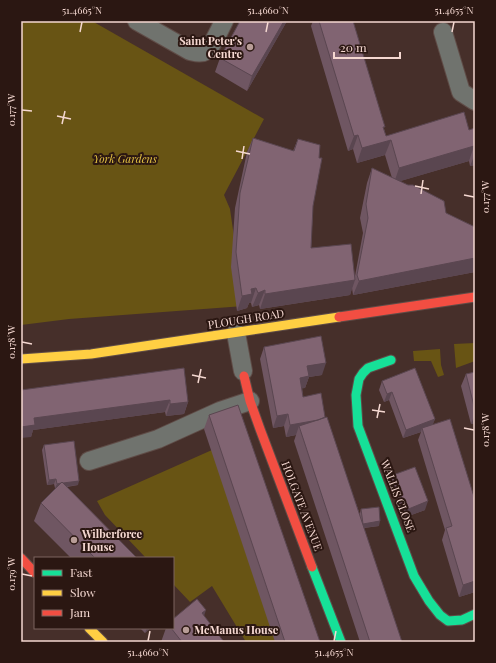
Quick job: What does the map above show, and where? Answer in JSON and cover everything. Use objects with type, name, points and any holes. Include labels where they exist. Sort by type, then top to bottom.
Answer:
[{"type":"main road","name":"PLOUGH ROAD","points":[[21,359],[84,355],[475,297]]},
{"type":"main road","name":"WALLIS CLOSE","points":[[391,360],[367,369],[360,376],[355,406],[358,426],[414,576],[440,615],[448,621],[462,620],[475,614]]},
{"type":"main road","name":"HOLGATE AVENUE","points":[[244,374],[250,401],[260,429],[341,642]]},
{"type":"main road","points":[[21,558],[34,572]]},
{"type":"main road","points":[[90,629],[103,642]]},
{"type":"street","points":[[137,21],[190,51],[198,53],[205,52],[209,48],[224,21]]},
{"type":"street","points":[[443,32],[461,92],[475,101]]},
{"type":"street","points":[[236,333],[244,374]]},
{"type":"street","points":[[90,461],[158,439],[220,411],[250,401]]},
{"type":"green space","name":"York Gardens","points":[[21,21],[92,21],[264,119],[224,195],[230,209],[244,306],[69,319],[21,325]]},
{"type":"green space","points":[[475,343],[475,361],[456,368],[454,344]]},
{"type":"green space","points":[[440,349],[441,365],[444,375],[438,377],[431,361],[414,361],[413,351]]},
{"type":"green space","points":[[212,450],[285,642],[246,642],[212,586],[190,602],[174,585],[174,557],[145,557],[105,515],[97,501]]},
{"type":"building","name":"Saint Peter's Centre","points":[[240,21],[284,21],[252,76],[220,58]]},
{"type":"building","points":[[319,21],[353,21],[385,127],[383,127],[386,136],[464,112],[469,130],[475,128],[475,150],[474,146],[399,168],[391,140],[362,148],[358,135],[354,136]]},
{"type":"building","points":[[253,138],[294,151],[298,139],[320,145],[319,158],[322,158],[313,206],[311,248],[351,244],[355,280],[265,294],[265,290],[258,293],[256,288],[251,289],[252,294],[242,296],[236,252],[240,193]]},
{"type":"building","points":[[372,168],[408,185],[413,185],[444,201],[446,213],[475,227],[475,258],[359,281],[357,275],[368,218],[366,204]]},
{"type":"building","points":[[321,336],[326,363],[307,366],[309,376],[300,378],[303,397],[321,393],[325,417],[318,420],[290,425],[288,414],[277,416],[264,347]]},
{"type":"building","points":[[184,368],[188,402],[170,404],[170,400],[34,418],[35,425],[21,427],[21,390]]},
{"type":"building","points":[[415,368],[435,419],[406,430],[392,392],[387,394],[382,381]]},
{"type":"building","points":[[475,372],[475,410],[466,374]]},
{"type":"building","points":[[238,405],[320,642],[285,642],[209,415]]},
{"type":"building","points":[[327,417],[402,642],[370,642],[299,426]]},
{"type":"building","points":[[450,419],[475,500],[475,581],[463,585],[446,528],[452,526],[422,428]]},
{"type":"building","points":[[74,441],[79,481],[62,482],[57,484],[56,479],[49,480],[44,445]]},
{"type":"building","points":[[415,467],[428,501],[406,510],[393,475]]},
{"type":"building","points":[[62,482],[136,557],[94,557],[41,503]]},
{"type":"building","points":[[379,507],[380,521],[363,524],[361,509]]},
{"type":"building","points":[[197,599],[206,610],[202,613],[224,642],[182,642],[172,629],[174,629],[174,618]]},
{"type":"traffic: fast","points":[[391,360],[368,368],[359,379],[356,395],[358,426],[414,576],[429,601],[440,615],[448,621],[462,620],[475,614]]},
{"type":"traffic: fast","points":[[312,567],[341,642]]},
{"type":"traffic: slow","points":[[21,359],[91,354],[339,317]]},
{"type":"traffic: slow","points":[[90,629],[103,642]]},
{"type":"traffic: jam","points":[[339,317],[475,297]]},
{"type":"traffic: jam","points":[[244,376],[250,401],[312,567]]},
{"type":"traffic: jam","points":[[21,558],[34,572]]},
{"type":"place","name":"Saint Peter's Centre","points":[[250,47]]},
{"type":"place","name":"Wilberforce House","points":[[74,540]]},
{"type":"place","name":"McManus House","points":[[186,630]]}]
